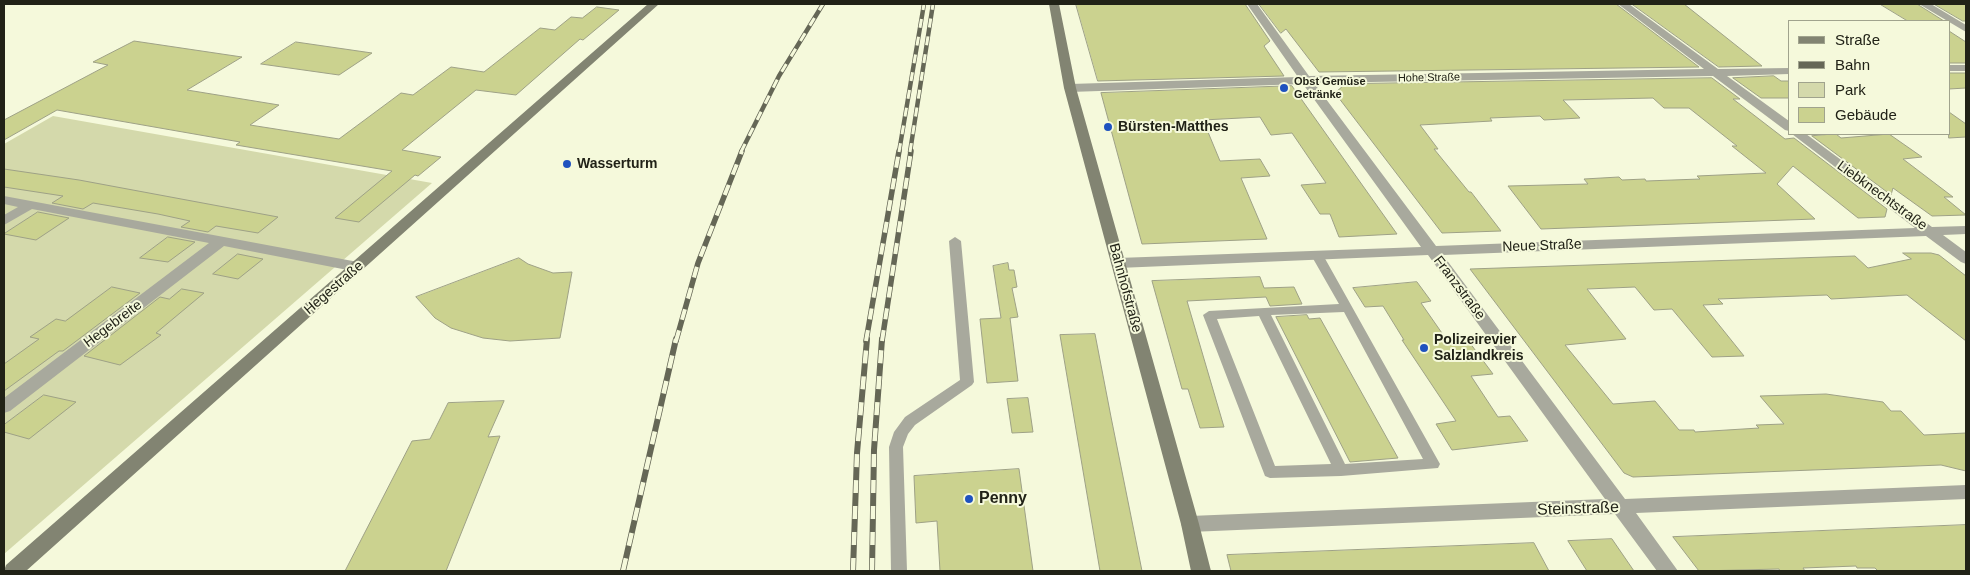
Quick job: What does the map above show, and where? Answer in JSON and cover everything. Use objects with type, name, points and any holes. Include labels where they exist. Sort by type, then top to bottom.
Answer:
[{"type":"street","name":"Hegestraße","points":[[13,571],[654,4]]},
{"type":"street","name":"Bahnhofstraße","points":[[1054,4],[1070,88],[1190,524],[1201,571]]},
{"type":"street","name":"Franzstraße","points":[[1252,4],[1668,571]]},
{"type":"street","points":[[1623,4],[1788,126]]},
{"type":"street","points":[[1924,4],[1966,29]]},
{"type":"street","points":[[1950,68],[1966,68]]},
{"type":"street","name":"Hohe Straße","points":[[1070,88],[1306,80],[1788,71]]},
{"type":"street","name":"Liebknechtstraße","points":[[1799,135],[1966,259]]},
{"type":"street","points":[[4,200],[358,267]]},
{"type":"street","points":[[4,221],[30,205]]},
{"type":"street","name":"Neue Straße","points":[[1118,263],[1966,230]]},
{"type":"street","name":"Hegebreite","points":[[4,406],[221,241]]},
{"type":"street","name":"Steinstraße","points":[[1190,524],[1966,492]]},
{"type":"lane","points":[[899,571],[896,446],[901,432],[910,421],[966,382],[955,241]]},
{"type":"lane","points":[[1317,255],[1348,308],[1433,464],[1270,472],[1209,315],[1348,308]]},
{"type":"lane","points":[[1263,311],[1341,470]]},
{"type":"green space","points":[[53,116],[432,183],[4,554],[4,144]]},
{"type":"building","points":[[1076,4],[1245,4],[1270,41],[1264,46],[1284,76],[1098,81]]},
{"type":"building","points":[[1259,4],[1616,4],[1699,67],[1319,72],[1286,29],[1281,33]]},
{"type":"building","points":[[1632,4],[1684,4],[1762,66],[1719,67]]},
{"type":"building","points":[[1880,4],[1917,4],[1942,20],[1906,20]]},
{"type":"building","points":[[1934,4],[1966,4],[1966,21],[1963,21]]},
{"type":"building","points":[[597,7],[619,10],[583,40],[580,39],[516,95],[476,90],[402,150],[441,157],[418,176],[415,175],[359,222],[335,218],[392,171],[236,145],[240,142],[57,110],[4,140],[4,120],[108,65],[93,62],[134,41],[242,57],[187,90],[279,105],[250,125],[339,139],[401,93],[413,95],[451,67],[484,72],[540,28],[555,30],[571,17],[582,18]]},
{"type":"building","points":[[1950,32],[1966,42],[1966,63],[1950,63]]},
{"type":"building","points":[[296,42],[372,53],[339,75],[261,64]]},
{"type":"building","points":[[1950,73],[1966,73],[1966,88],[1950,89]]},
{"type":"building","points":[[1774,76],[1781,81],[1788,81],[1788,98],[1761,98],[1733,78]]},
{"type":"building","points":[[1712,78],[1740,99],[1733,99],[1785,139],[1794,138],[1887,209],[1885,217],[1858,218],[1793,166],[1777,184],[1815,219],[1541,229],[1508,186],[1588,184],[1584,179],[1619,177],[1622,180],[1645,179],[1646,181],[1700,179],[1697,176],[1766,173],[1732,146],[1737,146],[1689,108],[1664,108],[1653,98],[1563,100],[1580,118],[1544,120],[1540,116],[1490,118],[1492,121],[1420,125],[1438,149],[1434,149],[1501,231],[1442,233],[1335,93],[1345,84]]},
{"type":"building","points":[[1292,86],[1397,234],[1339,237],[1330,214],[1320,214],[1301,185],[1326,183],[1292,133],[1271,135],[1260,117],[1203,120],[1220,161],[1260,159],[1270,176],[1241,178],[1267,239],[1142,244],[1101,93]]},
{"type":"building","points":[[1950,113],[1966,124],[1966,137],[1949,138]]},
{"type":"building","points":[[1837,135],[1841,138],[1890,135],[1922,157],[1903,159],[1953,197],[1944,197],[1966,215],[1932,216],[1893,188],[1891,195],[1812,136]]},
{"type":"building","points":[[4,169],[79,180],[278,217],[258,233],[216,226],[208,232],[181,227],[190,221],[158,214],[93,203],[83,209],[52,203],[63,196],[4,187]]},
{"type":"building","points":[[38,212],[69,218],[36,240],[4,234]]},
{"type":"building","points":[[168,237],[195,242],[168,262],[140,258]]},
{"type":"building","points":[[1903,253],[1931,253],[1939,255],[1966,276],[1966,341],[1907,295],[1831,299],[1827,295],[1718,299],[1723,304],[1703,305],[1744,356],[1712,357],[1672,309],[1654,310],[1635,287],[1587,289],[1626,339],[1565,345],[1613,404],[1655,401],[1679,430],[1694,430],[1695,432],[1759,428],[1756,425],[1784,424],[1760,396],[1826,394],[1883,402],[1891,411],[1901,411],[1924,435],[1966,433],[1966,471],[1941,465],[1633,477],[1624,473],[1470,269],[1855,256],[1868,268],[1911,259]]},
{"type":"building","points":[[238,254],[263,259],[238,279],[213,274]]},
{"type":"building","points":[[519,258],[528,264],[553,273],[572,272],[560,338],[510,341],[483,338],[451,328],[435,318],[416,297]]},
{"type":"building","points":[[1008,263],[1009,270],[1014,270],[1017,287],[1012,288],[1018,317],[1010,318],[1018,381],[987,383],[980,319],[1001,318],[993,266]]},
{"type":"building","points":[[1260,277],[1264,288],[1294,287],[1302,304],[1270,306],[1266,297],[1187,301],[1224,427],[1200,428],[1188,389],[1182,389],[1152,281]]},
{"type":"building","points":[[1417,282],[1431,301],[1421,303],[1444,336],[1464,335],[1493,374],[1471,376],[1498,417],[1510,416],[1528,441],[1452,450],[1436,424],[1456,421],[1402,340],[1404,340],[1383,306],[1365,307],[1353,288]]},
{"type":"building","points":[[112,287],[140,293],[63,351],[59,351],[4,391],[4,364],[39,339],[30,337],[56,319],[65,321]]},
{"type":"building","points":[[182,289],[204,293],[156,333],[161,335],[120,365],[84,356],[160,297],[169,299]]},
{"type":"building","points":[[1307,315],[1309,319],[1320,318],[1398,458],[1350,462],[1276,317]]},
{"type":"building","points":[[1095,334],[1142,571],[1100,571],[1060,335]]},
{"type":"building","points":[[44,395],[76,402],[29,439],[4,432],[4,425]]},
{"type":"building","points":[[1028,398],[1033,432],[1012,433],[1007,399]]},
{"type":"building","points":[[504,401],[488,437],[500,436],[446,571],[345,571],[412,441],[430,439],[448,403]]},
{"type":"building","name":"Penny","points":[[1019,469],[1033,571],[940,571],[937,521],[916,523],[914,476]]},
{"type":"building","points":[[1966,525],[1966,571],[1878,571],[1875,568],[1857,568],[1856,566],[1803,568],[1805,571],[1780,571],[1779,569],[1699,571],[1673,537]]},
{"type":"building","points":[[1612,539],[1634,571],[1587,571],[1568,541]]},
{"type":"building","points":[[1534,543],[1549,571],[1231,571],[1227,555]]},
{"type":"railway","points":[[741,152],[779,76],[823,4]]},
{"type":"railway","points":[[899,152],[924,4]]},
{"type":"railway","points":[[910,152],[933,4]]},
{"type":"railway","points":[[676,341],[698,263],[742,151]]},
{"type":"railway","points":[[866,341],[899,151]]},
{"type":"railway","points":[[882,341],[911,151]]},
{"type":"railway","points":[[623,571],[676,339]]},
{"type":"railway","points":[[853,571],[857,453],[867,339]]},
{"type":"railway","points":[[872,571],[874,450],[882,339]]},
{"type":"place","name":"Obst Gemüse Getränke","points":[[1284,88]]},
{"type":"place","name":"Bürsten-Matthes","points":[[1108,127]]},
{"type":"place","name":"Wasserturm","points":[[567,164]]},
{"type":"place","name":"Polizeirevier Salzlandkreis","points":[[1424,348]]},
{"type":"place","name":"Penny","points":[[969,499]]}]
